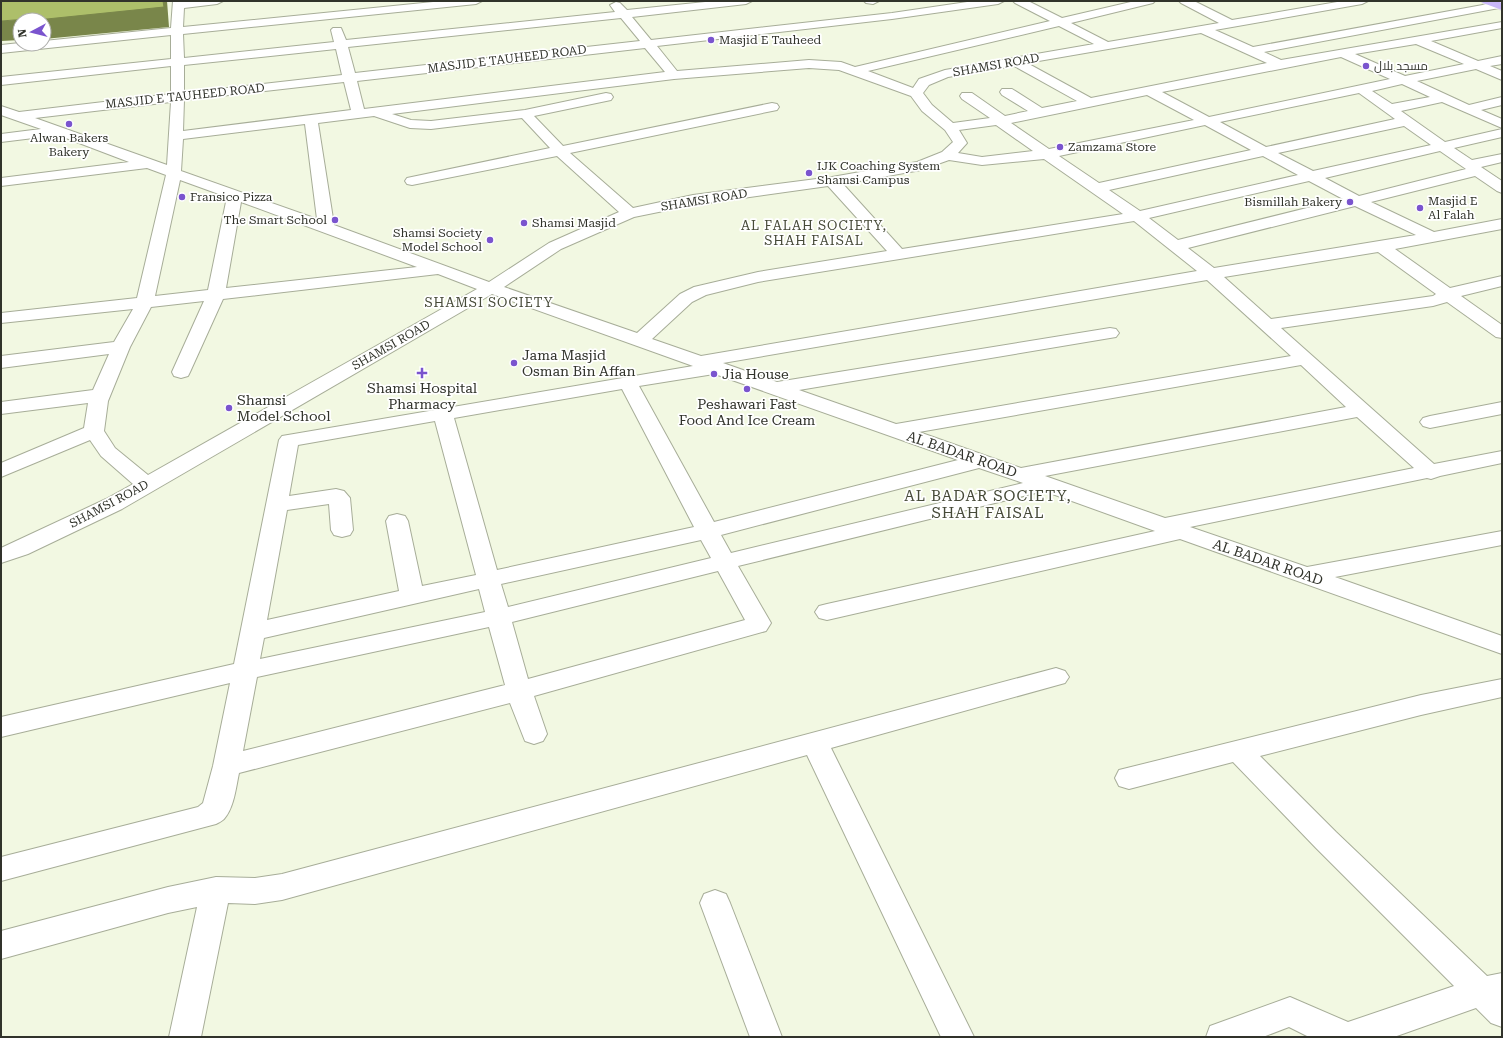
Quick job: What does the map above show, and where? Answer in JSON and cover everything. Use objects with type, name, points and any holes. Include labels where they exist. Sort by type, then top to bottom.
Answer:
[{"type":"main road","points":[[1487,1],[1500,6]]},
{"type":"street","points":[[147,485],[108,452],[94,431],[98,401],[121,347],[145,302],[174,172],[178,97],[177,32],[179,3],[217,1]]},
{"type":"street","points":[[330,1],[359,114]]},
{"type":"street","points":[[1,49],[476,1]]},
{"type":"street","points":[[612,1],[674,75]]},
{"type":"street","points":[[1,81],[746,1]]},
{"type":"street","points":[[871,1],[892,16]]},
{"type":"street","name":"MASJID E TAUHEED ROAD","points":[[16,115],[892,16],[998,1]]},
{"type":"street","points":[[1019,1],[1107,46]]},
{"type":"street","points":[[854,71],[1150,1]]},
{"type":"street","points":[[1186,1],[1231,24]]},
{"type":"street","name":"SHAMSI ROAD","points":[[1,556],[20,549],[114,504],[491,288],[555,246],[594,228],[630,214],[693,200],[832,181],[921,166],[947,155],[960,143],[950,127],[927,108],[916,93],[924,82],[945,74],[1316,9],[1338,11],[1362,1]]},
{"type":"street","points":[[1252,51],[1500,6]]},
{"type":"street","points":[[1338,11],[1368,30]]},
{"type":"street","points":[[950,127],[1040,113],[1280,64],[1502,25]]},
{"type":"street","points":[[1202,29],[1280,64]]},
{"type":"street","points":[[1416,39],[1502,76]]},
{"type":"street","points":[[1342,53],[1502,124]]},
{"type":"street","points":[[947,155],[982,161],[1048,154],[1502,60]]},
{"type":"street","points":[[1016,62],[1090,103]]},
{"type":"street","points":[[176,136],[674,75],[809,64],[841,66],[916,93]]},
{"type":"street","points":[[376,112],[418,126],[525,114],[734,70]]},
{"type":"street","points":[[1361,89],[1502,188]]},
{"type":"street","points":[[1150,91],[1358,201],[1432,237]]},
{"type":"street","points":[[1007,92],[1040,113]]},
{"type":"street","points":[[967,96],[1095,188],[1137,216],[1211,274],[1430,473]]},
{"type":"street","points":[[1389,109],[1445,98]]},
{"type":"street","points":[[1468,109],[1502,101]]},
{"type":"street","points":[[412,181],[772,107]]},
{"type":"street","name":"AL BADAR ROAD","points":[[1,110],[491,288],[1502,645]]},
{"type":"street","points":[[525,114],[560,151],[630,214]]},
{"type":"street","points":[[311,119],[326,228]]},
{"type":"street","points":[[1095,188],[1407,121]]},
{"type":"street","points":[[1,138],[60,131]]},
{"type":"street","points":[[640,340],[686,298],[700,291],[758,277],[1137,216],[1502,133]]},
{"type":"street","points":[[1175,246],[1358,201],[1502,158]]},
{"type":"street","points":[[1,182],[150,164]]},
{"type":"street","points":[[832,181],[898,254]]},
{"type":"street","points":[[181,372],[216,294],[235,195]]},
{"type":"street","points":[[1,869],[206,816],[214,811],[218,802],[227,766],[289,440],[628,382],[709,365],[1211,274],[1381,247],[1502,224]]},
{"type":"street","points":[[1381,247],[1502,333]]},
{"type":"street","points":[[1,318],[440,269]]},
{"type":"street","points":[[1266,325],[1439,300],[1447,294],[1502,281]]},
{"type":"street","points":[[776,388],[1110,333]]},
{"type":"street","points":[[1,362],[121,347]]},
{"type":"street","points":[[894,430],[1305,359]]},
{"type":"street","points":[[227,766],[519,691],[757,625],[759,623],[725,563],[628,382]]},
{"type":"street","points":[[1,408],[101,395]]},
{"type":"street","points":[[1430,422],[1502,408]]},
{"type":"street","points":[[1020,474],[1361,410]]},
{"type":"street","points":[[443,414],[519,691],[534,734]]},
{"type":"street","points":[[1,471],[94,431]]},
{"type":"street","points":[[827,612],[1173,529],[1502,457]]},
{"type":"street","points":[[252,632],[708,531],[980,461]]},
{"type":"street","points":[[1,727],[244,671],[499,617],[1047,484]]},
{"type":"street","points":[[276,505],[336,496],[339,498],[342,530]]},
{"type":"street","points":[[397,521],[412,597]]},
{"type":"street","points":[[1305,575],[1502,538]]},
{"type":"street","points":[[1,945],[111,914],[216,890],[255,891],[282,887],[1056,677]]},
{"type":"street","points":[[1129,778],[1421,705],[1502,688]]},
{"type":"street","points":[[814,742],[958,1037]]},
{"type":"street","points":[[1238,751],[1326,840],[1495,997]]},
{"type":"street","points":[[185,1037],[216,890]]},
{"type":"street","points":[[716,903],[766,1037]]},
{"type":"street","points":[[1350,1037],[1495,997]]},
{"type":"street","points":[[1222,1037],[1290,1012],[1344,1037]]},
{"type":"building","points":[[1,1],[163,1],[164,7],[52,18],[52,12],[12,12],[12,20],[1,21]]},
{"type":"place","name":"Masjid E Tauheed","points":[[711,40]]},
{"type":"place","name":"مسجد بلال","points":[[1366,66]]},
{"type":"place","name":"Alwan Bakers Bakery","points":[[69,124]]},
{"type":"place","name":"Zamzama Store","points":[[1060,147]]},
{"type":"place","name":"IJK Coaching System Shamsi Campus","points":[[809,173]]},
{"type":"place","name":"Fransico Pizza","points":[[182,197]]},
{"type":"place","name":"Bismillah Bakery","points":[[1350,202]]},
{"type":"place","name":"Masjid E Al Falah","points":[[1420,208]]},
{"type":"place","name":"The Smart School","points":[[335,220]]},
{"type":"place","name":"Shamsi Masjid","points":[[524,223]]},
{"type":"place","name":"Shamsi Society Model School","points":[[490,240]]},
{"type":"place","name":"Jama Masjid Osman Bin Affan","points":[[514,363]]},
{"type":"place","name":"Shamsi Hospital Pharmacy","points":[[422,373]]},
{"type":"place","name":"Jia House","points":[[714,374]]},
{"type":"place","name":"Peshawari Fast Food And Ice Cream","points":[[747,389]]},
{"type":"place","name":"Shamsi Model School","points":[[229,408]]},
{"type":"district","name":"AL FALAH SOCIETY, SHAH FAISAL","points":[[814,232]]},
{"type":"district","name":"SHAMSI SOCIETY","points":[[489,302]]},
{"type":"district","name":"AL BADAR SOCIETY, SHAH FAISAL","points":[[988,504]]}]
